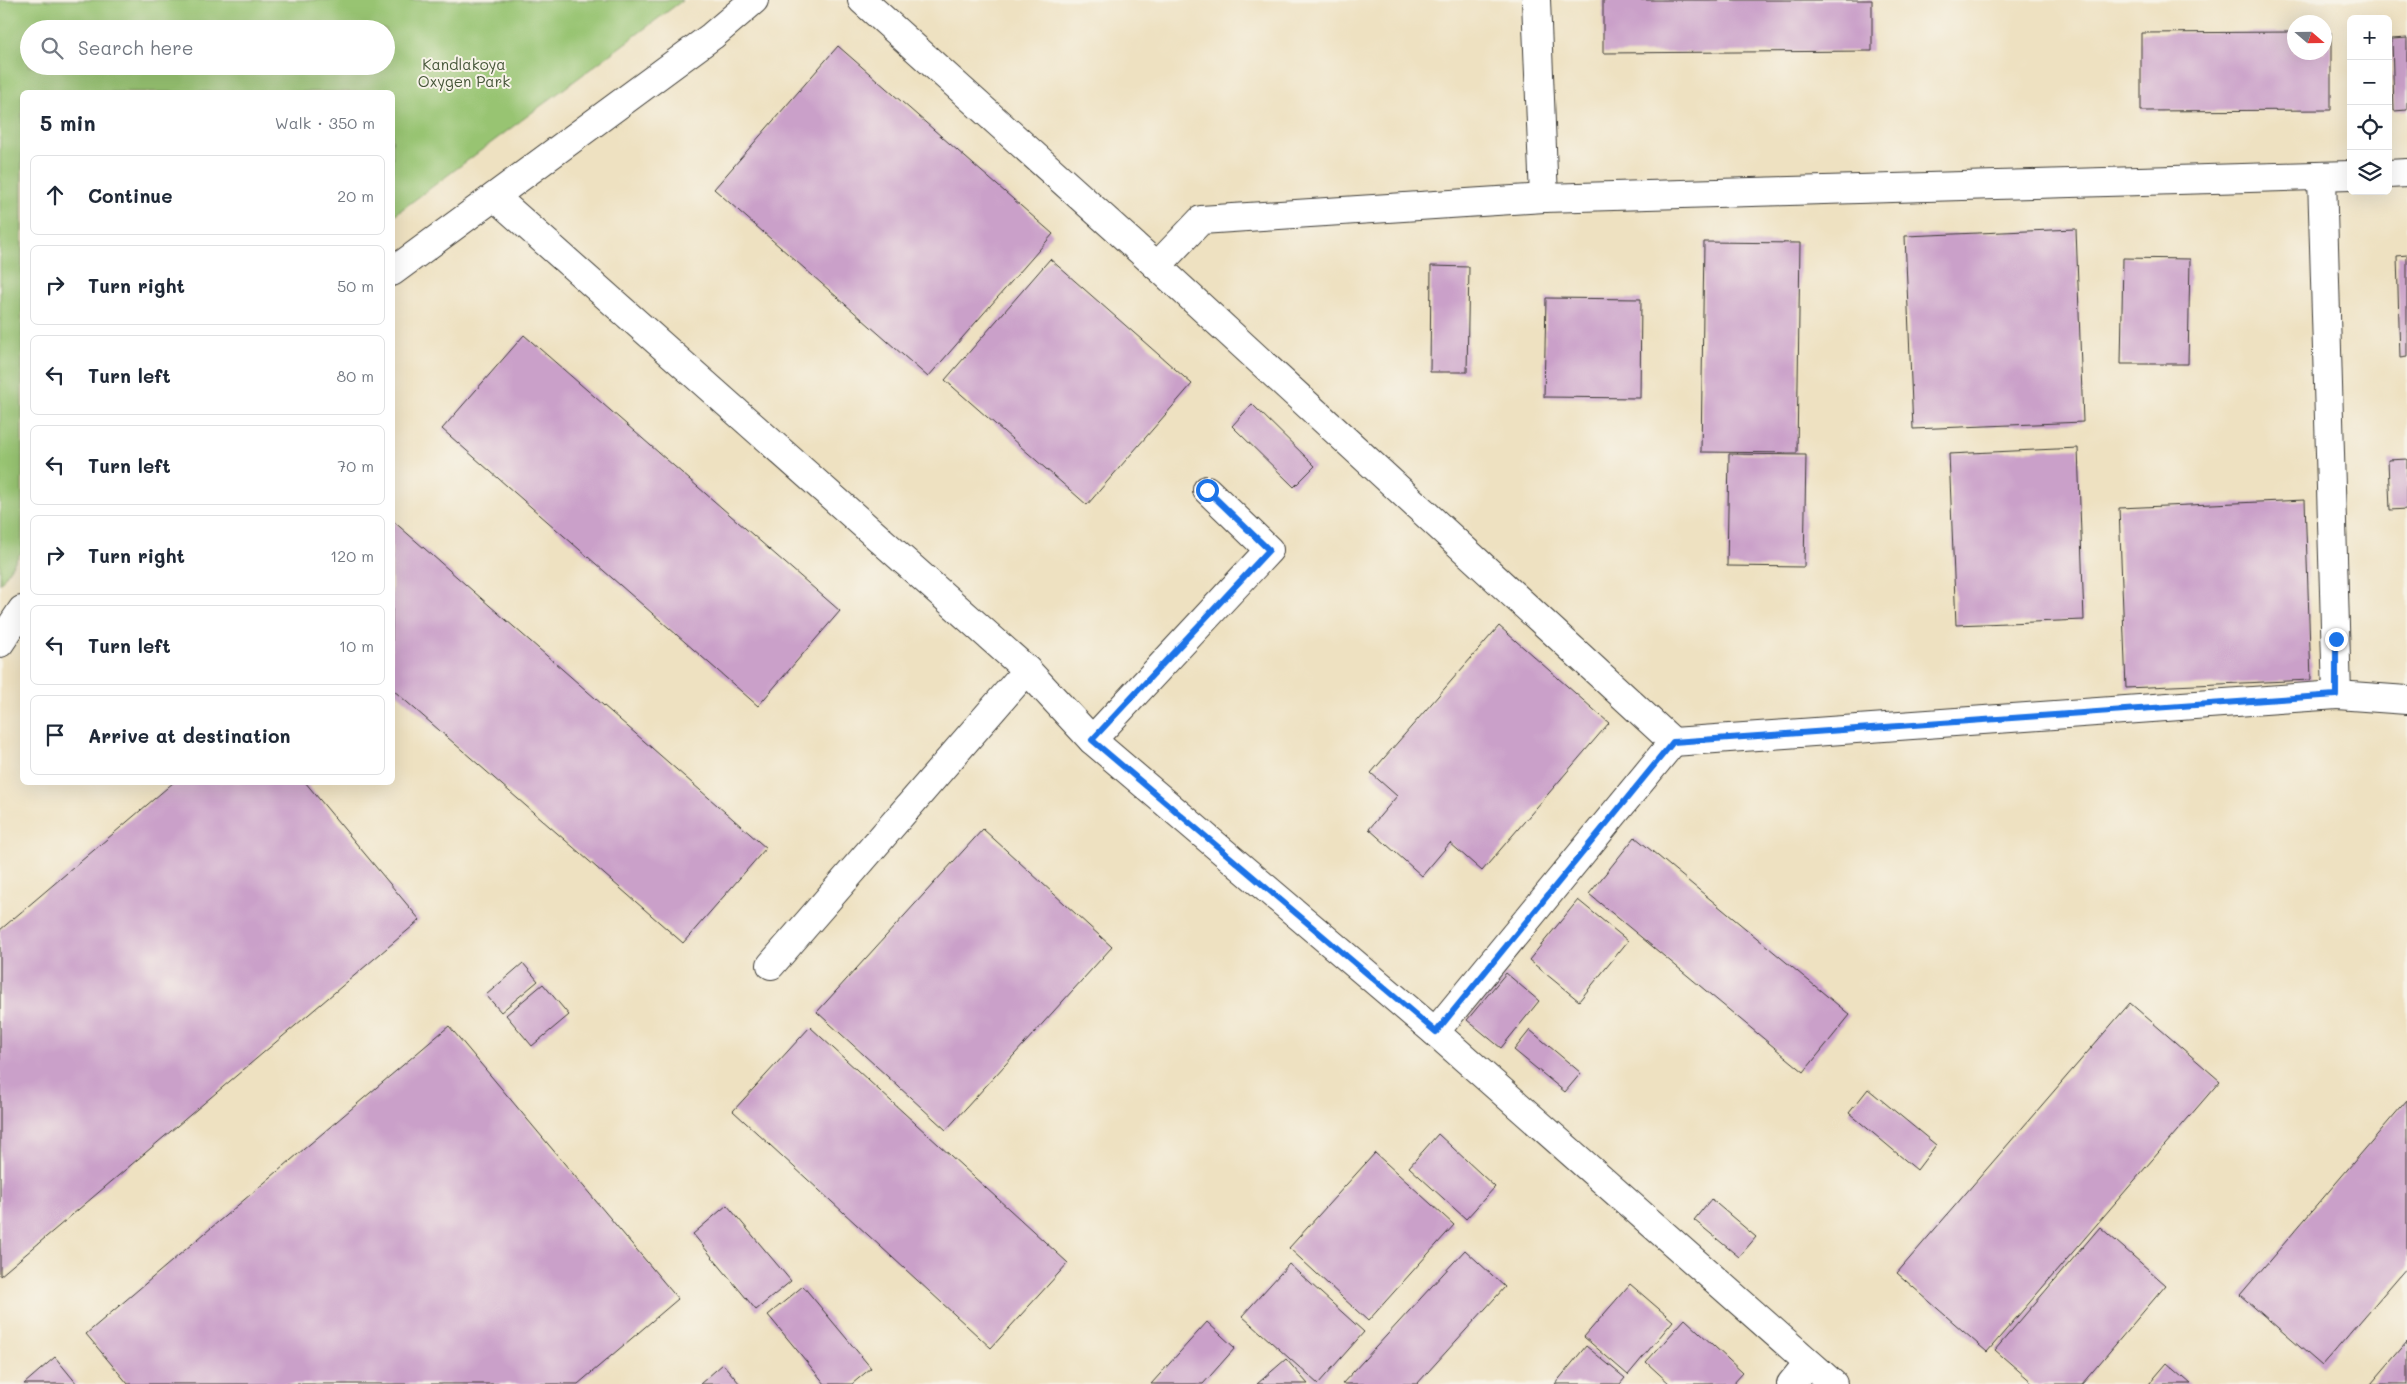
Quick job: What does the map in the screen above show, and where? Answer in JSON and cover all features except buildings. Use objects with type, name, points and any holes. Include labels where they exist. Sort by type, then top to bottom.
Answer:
[{"type":"street","points":[[395,270],[712,36],[754,0]]},
{"type":"street","points":[[862,0],[1157,266],[1673,742]]},
{"type":"street","points":[[1536,0],[1544,198]]},
{"type":"street","points":[[2392,174],[2407,173]]},
{"type":"street","points":[[1157,266],[1201,220],[1544,198],[2347,175]]},
{"type":"street","points":[[2322,177],[2336,695]]},
{"type":"street","points":[[495,197],[1027,670],[1092,740],[1436,1032],[1833,1384]]},
{"type":"street","points":[[1092,740],[1269,550],[1207,490]]},
{"type":"street","points":[[0,643],[20,613]]},
{"type":"street","points":[[770,965],[1027,670]]},
{"type":"street","points":[[1436,1032],[1673,742],[2336,695],[2407,700]]},
{"type":"street","points":[[1791,1384],[1808,1363]]},
{"type":"green space","name":"Kandlakoya Oxygen Park","points":[[0,0],[683,0],[395,215],[395,90],[20,90],[20,554],[0,584]]},
{"type":"route","points":[[1207,490],[1269,550],[1092,740],[1436,1032],[1673,742],[2336,695],[2336,639]]}]
